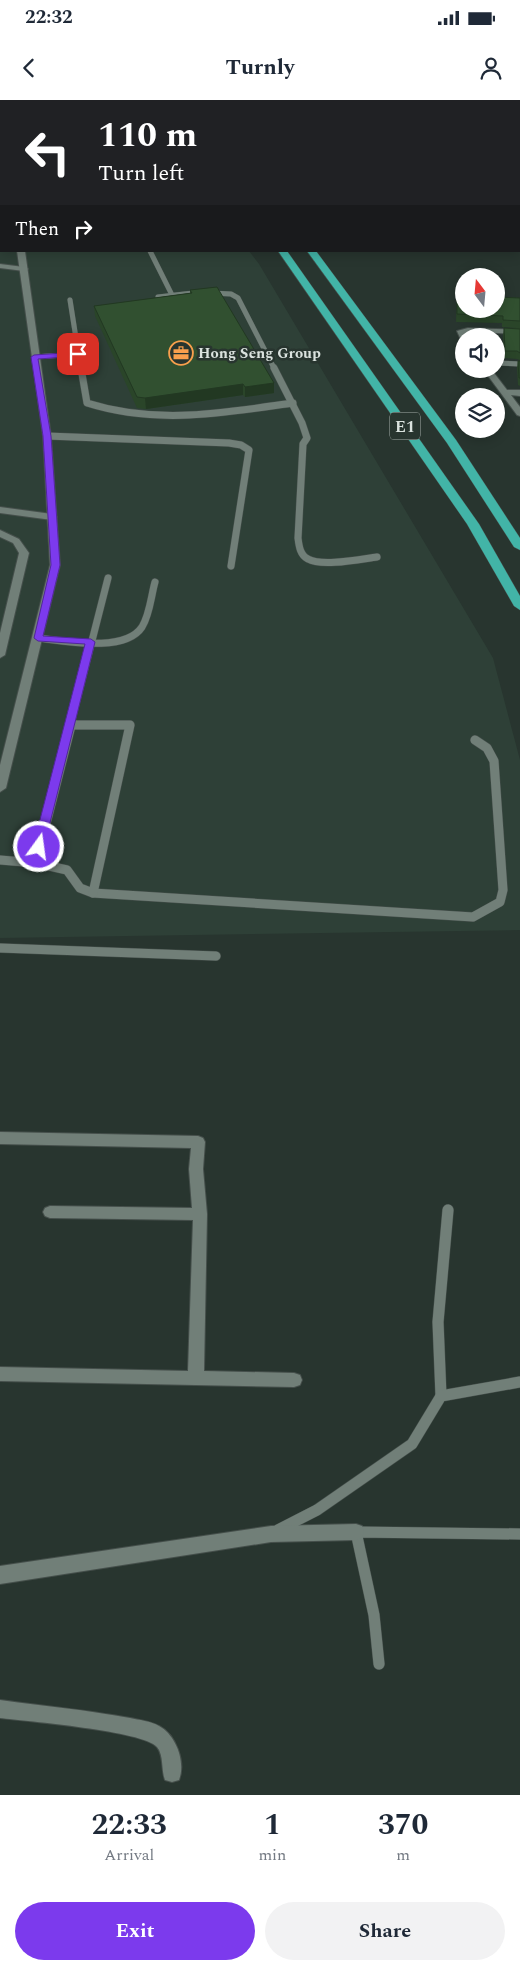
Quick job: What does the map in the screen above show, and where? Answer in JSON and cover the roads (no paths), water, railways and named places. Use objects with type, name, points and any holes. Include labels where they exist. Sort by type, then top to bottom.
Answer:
[{"type":"highway","name":"E1","points":[[283,252],[473,524],[520,606]]},
{"type":"highway","name":"E1","points":[[312,252],[452,442],[520,547]]},
{"type":"street","points":[[0,789],[55,565],[47,436],[34,357],[21,252]]},
{"type":"street","points":[[0,266],[24,269]]},
{"type":"street","points":[[505,333],[520,332]]},
{"type":"street","points":[[493,378],[501,388]]},
{"type":"street","points":[[505,392],[520,393]]},
{"type":"street","points":[[505,393],[520,414]]},
{"type":"street","points":[[0,510],[52,517]]},
{"type":"street","points":[[0,533],[16,541],[24,553],[0,655]]},
{"type":"street","points":[[0,1138],[198,1142],[196,1168],[200,1214],[196,1378]]},
{"type":"street","points":[[50,1212],[200,1214]]},
{"type":"street","points":[[0,1374],[294,1380]]},
{"type":"street","points":[[0,1575],[271,1534],[356,1532]]},
{"type":"street","points":[[0,1709],[108,1723],[153,1732],[163,1740],[169,1751],[172,1773]]},
{"type":"lane","points":[[150,252],[172,295]]},
{"type":"lane","points":[[158,297],[223,293],[231,294],[238,298],[294,402],[307,438],[303,444],[298,538],[300,550],[308,559],[324,562],[377,557]]},
{"type":"lane","points":[[70,300],[87,403],[100,408],[159,416],[190,416],[294,402]]},
{"type":"lane","points":[[34,357],[78,354]]},
{"type":"lane","points":[[505,363],[520,364]]},
{"type":"lane","points":[[47,436],[229,443],[241,445],[249,450],[230,566]]},
{"type":"lane","points":[[36,863],[108,578]]},
{"type":"lane","points":[[38,638],[91,642],[130,639],[143,626],[155,582]]},
{"type":"lane","points":[[70,724],[130,725],[93,893]]},
{"type":"lane","points":[[0,860],[60,866],[67,870],[80,888],[93,893],[473,917],[500,902],[502,890],[494,761],[488,748],[482,742],[475,740]]},
{"type":"lane","points":[[0,948],[216,956]]},
{"type":"lane","points":[[271,1534],[317,1510],[412,1444],[441,1396],[438,1322],[448,1210]]},
{"type":"lane","points":[[441,1396],[520,1382]]},
{"type":"lane","points":[[379,1664],[374,1616],[356,1532],[520,1534]]},
{"type":"place","name":"Hong Seng Group","points":[[181,353]]}]
